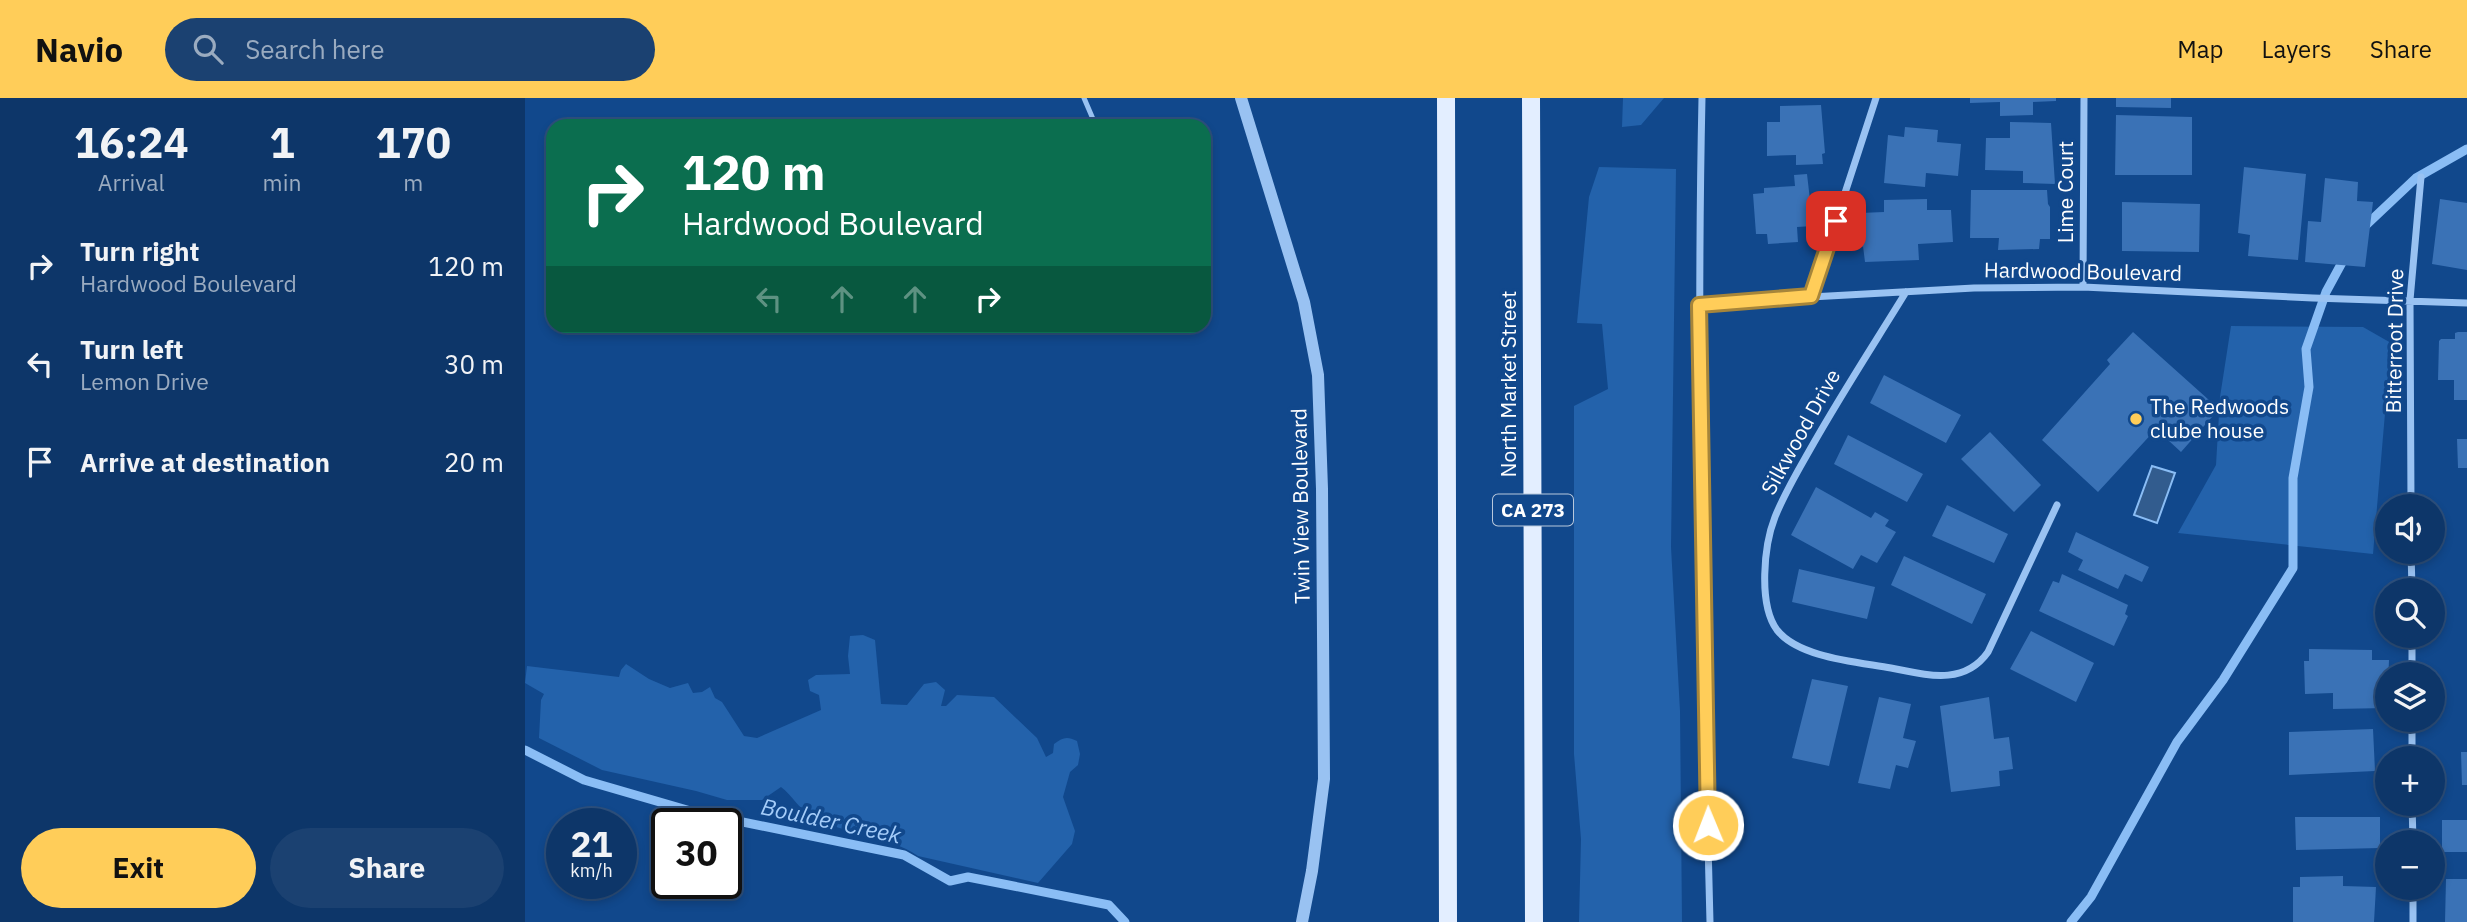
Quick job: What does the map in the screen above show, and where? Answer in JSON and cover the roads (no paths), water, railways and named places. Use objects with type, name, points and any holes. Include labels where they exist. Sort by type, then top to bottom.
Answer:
[{"type":"main road","points":[[1446,98],[1448,922]]},
{"type":"main road","name":"North Market Street","points":[[1531,98],[1534,922]]},
{"type":"street","name":"Twin View Boulevard","points":[[1241,98],[1304,303],[1318,375],[1322,489],[1324,779],[1303,922]]},
{"type":"street","points":[[1702,98],[1699,305],[1701,518],[1710,922]]},
{"type":"street","points":[[1811,296],[1876,98]]},
{"type":"street","name":"Lime Court","points":[[2083,286],[2084,98]]},
{"type":"street","name":"Bitterroot Drive","points":[[2411,494],[2410,300],[2421,177]]},
{"type":"street","name":"Hardwood Boulevard","points":[[1699,305],[1811,296],[2083,286],[2467,303]]},
{"type":"street","name":"Silkwood Drive","points":[[1906,292],[1855,369],[1774,519],[1764,575],[1764,592],[1770,617],[1778,631],[1790,641],[1816,653],[1844,660],[1952,676],[1972,670],[1988,652],[2057,505]]},
{"type":"street","points":[[2413,900],[2413,922]]},
{"type":"lane","points":[[1084,98],[1093,119]]},
{"type":"waterway","points":[[2363,228],[2416,178],[2467,149]]},
{"type":"waterway","points":[[2071,922],[2091,897],[2177,742],[2223,680],[2293,568],[2293,478],[2309,387],[2306,349],[2326,292],[2345,257]]},
{"type":"waterway","name":"Boulder Creek","points":[[525,750],[584,780],[694,812],[904,855],[950,881],[968,877],[1109,905],[1125,922]]},
{"type":"place","name":"The Redwoods clube house","points":[[2136,419]]}]
